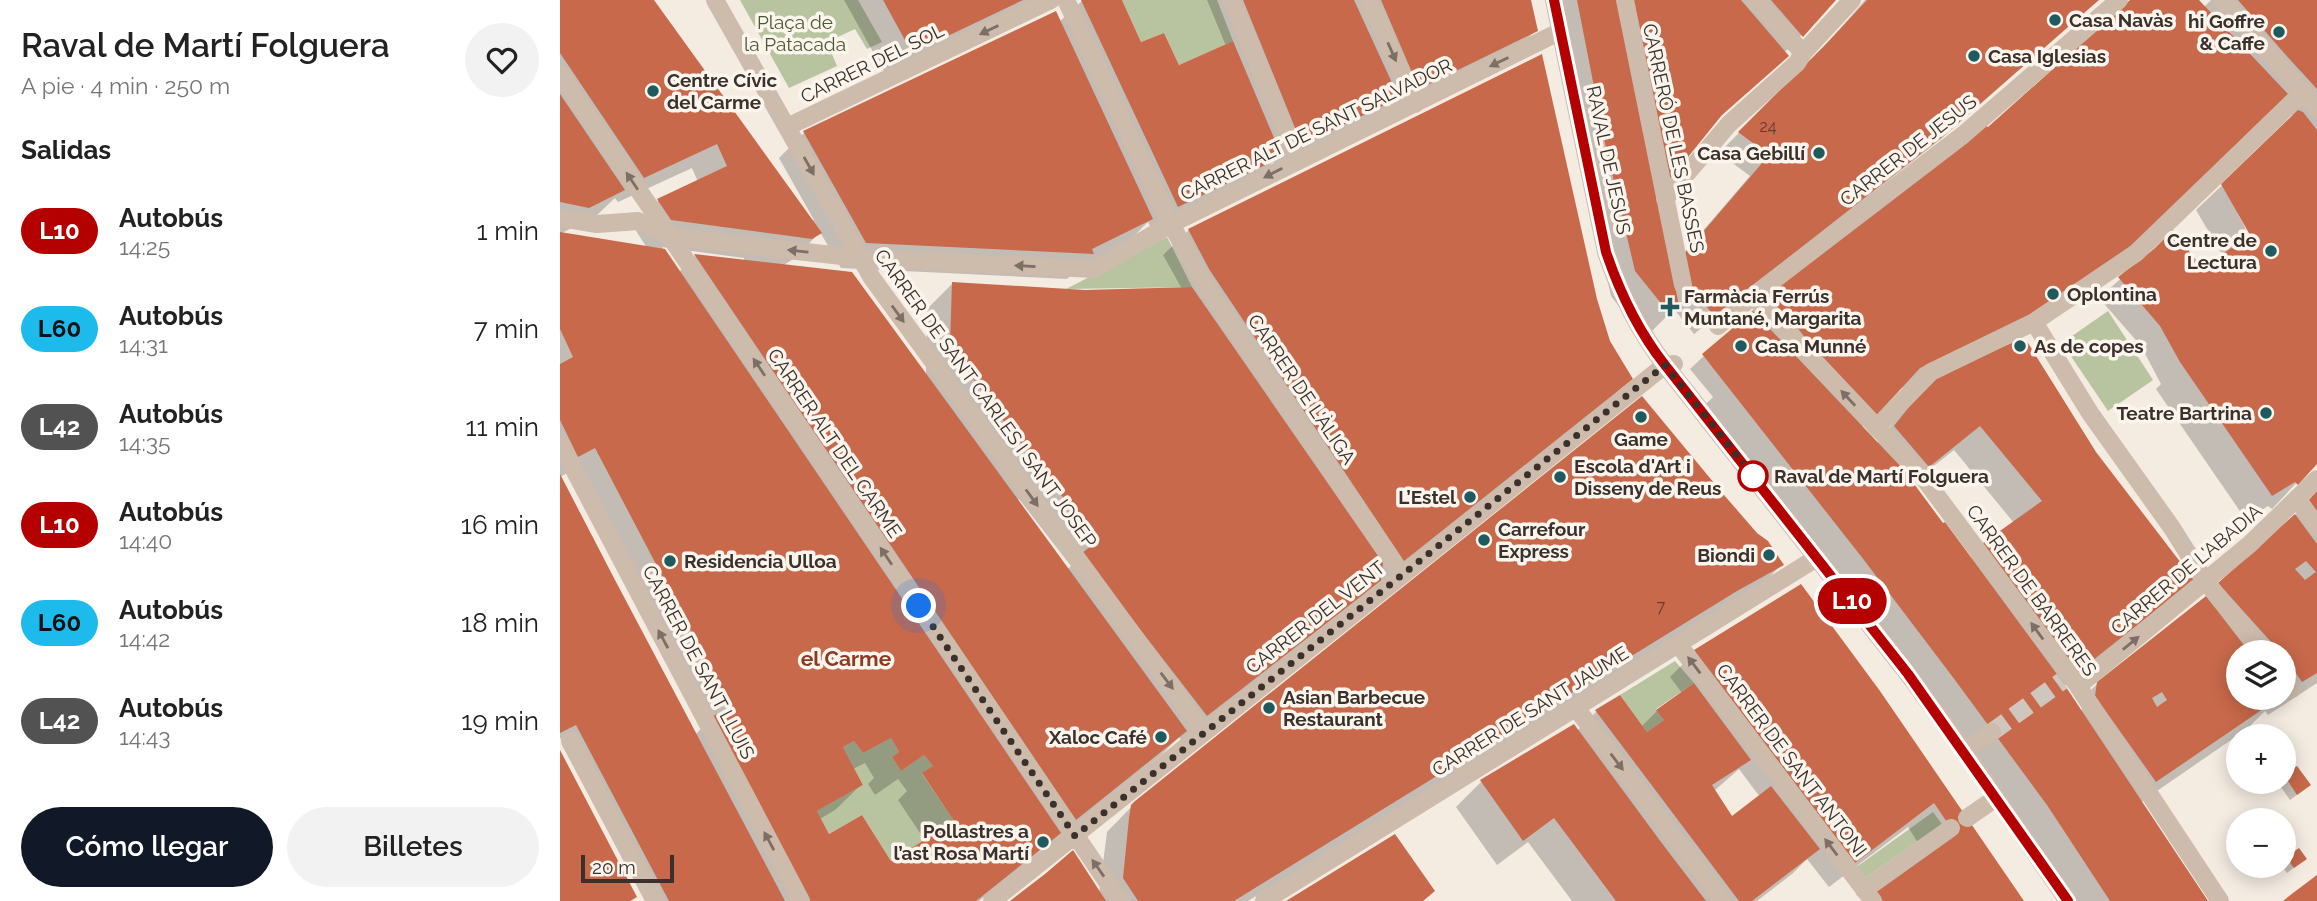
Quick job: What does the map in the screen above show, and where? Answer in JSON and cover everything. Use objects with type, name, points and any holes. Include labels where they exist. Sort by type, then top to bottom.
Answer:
[{"type":"street","name":"CARRER DE SANT CARLES I SANT JOSEP","points":[[715,0],[860,258],[896,312],[1204,732]]},
{"type":"street","name":"CARRER DEL SOL","points":[[787,127],[1051,0]]},
{"type":"street","name":"CARRER DE L'ÀLIGA","points":[[1066,0],[1171,224],[1203,282],[1402,575]]},
{"type":"street","points":[[1231,0],[1298,161]]},
{"type":"street","points":[[1369,0],[1415,103]]},
{"type":"street","name":"RAVAL DE JESUS","points":[[1554,0],[1606,252],[1617,284],[1637,324],[1670,365]]},
{"type":"street","name":"CARRERÓ DE LES BASSES","points":[[1625,0],[1683,285]]},
{"type":"street","points":[[1756,0],[1803,53]]},
{"type":"street","points":[[1665,199],[1730,124],[1797,63],[1852,0]]},
{"type":"street","name":"CARRER DE JESUS","points":[[1718,326],[1753,296],[1963,135],[2119,0]]},
{"type":"street","points":[[2222,0],[2317,108]]},
{"type":"street","name":"CARRER ALT DE SANT SALVADOR","points":[[860,258],[1094,269],[1171,224],[1561,32]]},
{"type":"street","name":"CARRER ALT DEL CARME","points":[[560,75],[1120,901]]},
{"type":"street","points":[[1877,428],[1931,372],[2034,322],[2136,253],[2304,91]]},
{"type":"street","points":[[560,218],[597,224],[638,221],[671,237],[860,258]]},
{"type":"street","name":"CARRER DE BARRERES","points":[[1753,296],[1920,473],[2070,681],[2220,901]]},
{"type":"street","points":[[2034,322],[2090,413],[2172,528],[2206,582],[2253,640]]},
{"type":"street","points":[[1670,365],[1964,750],[2068,901]]},
{"type":"street","name":"CARRER DEL VENT","points":[[992,901],[1670,365]]},
{"type":"street","name":"CARRER DE SANT LLUIS","points":[[560,443],[801,901]]},
{"type":"street","name":"CARRER DE L'ABADIA","points":[[2070,681],[2206,582],[2298,500],[2317,479]]},
{"type":"street","points":[[2298,500],[2317,527]]},
{"type":"street","name":"CARRER DE SANT JAUME","points":[[1264,901],[1818,557]]},
{"type":"street","name":"CARRER DE SANT ANTONI","points":[[1678,644],[1868,895]]},
{"type":"street","points":[[1576,708],[1723,901]]},
{"type":"street","points":[[1964,750],[1992,732]]},
{"type":"street","points":[[570,741],[655,901]]},
{"type":"street","points":[[1968,818],[1996,798]]},
{"type":"street","points":[[1868,895],[1951,828]]},
{"type":"green space","name":"Plaça de la Patacada","points":[[740,0],[858,0],[882,42],[867,49],[855,29],[827,42],[837,66],[789,88]]},
{"type":"green space","points":[[1122,0],[1217,0],[1233,41],[1179,65],[1164,33],[1141,42]]},
{"type":"green space","points":[[1167,237],[1192,287],[1066,289]]},
{"type":"green space","points":[[2108,311],[2153,380],[2108,411],[2062,343]]},
{"type":"green space","points":[[1675,661],[1694,683],[1656,709],[1664,720],[1647,732],[1620,695]]},
{"type":"green space","points":[[891,738],[899,752],[892,757],[901,771],[924,755],[933,766],[922,774],[954,821],[891,861],[862,815],[829,834],[817,811],[863,785],[843,747],[854,741],[863,753]]},
{"type":"green space","points":[[1933,812],[1942,824],[1864,879],[1855,868]]},
{"type":"building","name":"Centre Cívic del Carme","points":[[560,0],[654,0],[822,233],[812,239],[671,220],[657,199],[727,166],[717,144],[644,178],[560,53]]},
{"type":"building","points":[[883,0],[1023,0],[912,53]]},
{"type":"building","points":[[1081,0],[1122,0],[1141,42],[1164,33],[1179,65],[1233,41],[1282,157],[1178,207]]},
{"type":"building","points":[[1243,0],[1354,0],[1399,98],[1302,145]]},
{"type":"building","points":[[1381,0],[1531,0],[1538,31],[1419,89]]},
{"type":"building","points":[[1577,0],[1619,0],[1679,306],[1668,312],[1635,271],[1605,143]]},
{"type":"building","points":[[1629,0],[1741,0],[1789,56],[1722,115],[1671,178],[1666,176]]},
{"type":"building","points":[[1771,0],[1836,0],[1803,37]]},
{"type":"building","points":[[1867,0],[2099,0],[1942,137],[1714,316],[1687,282],[1684,254],[1769,155],[1738,132]]},
{"type":"building","points":[[2130,0],[2199,0],[2288,94],[2130,248],[2020,321],[1920,368],[1876,416],[1818,355],[1797,327],[1772,301],[1773,288],[1836,243],[1834,240],[1985,125],[1988,127]]},
{"type":"building","points":[[2238,0],[2317,0],[2317,89],[2284,53]]},
{"type":"building","points":[[1056,11],[1153,219],[1092,249],[1094,254],[866,243],[803,131]]},
{"type":"building","points":[[1542,54],[1597,299],[1610,341],[1633,379],[1404,561],[1209,269],[1188,229]]},
{"type":"building","points":[[560,94],[625,190],[589,208],[560,202]]},
{"type":"building","points":[[2298,110],[2303,112],[2317,130],[2317,464],[2298,485],[2295,482],[2272,496],[2180,362],[2160,326],[2118,277],[2154,249],[2173,230],[2202,268],[2250,235],[2221,184]]},
{"type":"building","points":[[560,232],[665,249],[1061,833],[976,901],[809,901],[711,717],[731,707],[595,448],[578,457],[560,420],[560,364],[573,357],[560,329]],"holes":[[[891,738],[899,752],[892,757],[901,771],[924,755],[933,766],[922,773],[954,821],[891,861],[862,815],[829,834],[817,811],[863,785],[843,747],[854,741],[863,753]]]},
{"type":"building","points":[[694,254],[852,272],[1187,731],[1076,820]]},
{"type":"building","points":[[952,282],[1085,290],[1192,287],[1383,563],[1381,581],[1207,716],[1088,562],[1082,553],[1097,541],[992,406],[950,345]]},
{"type":"building","points":[[1753,311],[1903,469],[1943,523],[1945,522],[2062,681],[2208,901],[2110,901],[2047,805],[1952,676],[1702,354]]},
{"type":"building","points":[[2016,341],[2028,343],[2096,452],[2194,580],[2078,672],[1983,543],[2042,501],[1980,426],[1929,467],[1894,426],[1923,389],[1938,375]]},
{"type":"building","points":[[1642,396],[1757,533],[1768,541],[1784,565],[1737,591],[1234,901],[1138,901],[1123,878],[1131,805]]},
{"type":"building","points":[[560,474],[785,901],[669,901],[576,725],[560,733]]},
{"type":"building","points":[[2317,491],[2317,511],[2309,500]]},
{"type":"building","points":[[2295,514],[2317,544],[2317,673],[2302,682],[2296,673],[2296,640],[2269,640],[2218,583]],"holes":[[[2306,561],[2316,572],[2305,580],[2295,569]]]},
{"type":"building","points":[[1801,584],[1880,691],[2024,901],[1883,901],[1875,890],[1951,828],[1934,803],[1855,863],[1694,650]]},
{"type":"building","points":[[2206,596],[2240,640],[2226,640],[2226,710],[2261,710],[2241,724],[2226,724],[2226,734],[2156,782],[2095,696],[2097,682]],"holes":[[[2162,692],[2167,700],[2157,707],[2152,698]]]},
{"type":"building","points":[[1694,683],[1751,760],[1712,785],[1732,816],[1771,786],[1820,849],[1752,901],[1739,901],[1595,710],[1620,695],[1647,732],[1664,720],[1656,710]]},
{"type":"building","points":[[1574,724],[1706,901],[1616,901],[1554,818],[1523,841],[1480,780]]},
{"type":"building","points":[[560,750],[637,897],[630,901],[560,901]]},
{"type":"building","points":[[2296,767],[2311,785],[2297,795],[2296,793]]},
{"type":"building","points":[[1395,834],[1435,891],[1423,901],[1286,901]]},
{"type":"building","points":[[2299,848],[2307,859],[2296,867],[2296,850]]},
{"type":"building","points":[[1073,850],[1106,901],[1010,901],[1045,874]]},
{"type":"building","points":[[2317,875],[2317,901],[2283,901],[2293,893]]},
{"type":"tunnel","points":[[1992,732],[2062,681]]},
{"type":"bus line","name":"L10","points":[[1554,0],[1606,252],[1617,284],[1637,324],[1665,365],[1908,674],[2068,901]]},
{"type":"place","name":"Casa Navàs","points":[[2055,20]]},
{"type":"place","name":"hi Goffre & Caffe","points":[[2279,32]]},
{"type":"place","name":"Casa Iglesias","points":[[1974,56]]},
{"type":"place","name":"Centre Cívic del Carme","points":[[653,91]]},
{"type":"place","name":"Casa Gebillí","points":[[1819,153]]},
{"type":"place","name":"Centre de Lectura","points":[[2271,251]]},
{"type":"place","name":"Oplontina","points":[[2053,294]]},
{"type":"place","name":"Farmàcia Ferrús Muntané, Margarita","points":[[1670,307]]},
{"type":"place","name":"Casa Munné","points":[[1741,346]]},
{"type":"place","name":"As de copes","points":[[2020,346]]},
{"type":"place","name":"Teatre Bartrina","points":[[2266,413]]},
{"type":"place","name":"Game","points":[[1641,417]]},
{"type":"place","name":"Raval de Martí Folguera","points":[[1753,476]]},
{"type":"place","name":"Escola d'Art i Disseny de Reus","points":[[1560,477]]},
{"type":"place","name":"L’Estel","points":[[1470,497]]},
{"type":"place","name":"Carrefour Express","points":[[1484,540]]},
{"type":"place","name":"Biondi","points":[[1769,555]]},
{"type":"place","name":"Residencia Ulloa","points":[[670,561]]},
{"type":"place","name":"Asian Barbecue Restaurant","points":[[1269,708]]},
{"type":"place","name":"Xaloc Café","points":[[1161,737]]},
{"type":"place","name":"Pollastres a l’ast Rosa Martí","points":[[1043,842]]},
{"type":"district","name":"el Carme","points":[[846,659]]},
{"type":"route","points":[[919,606],[1075,836],[1665,365],[1753,476]]}]
